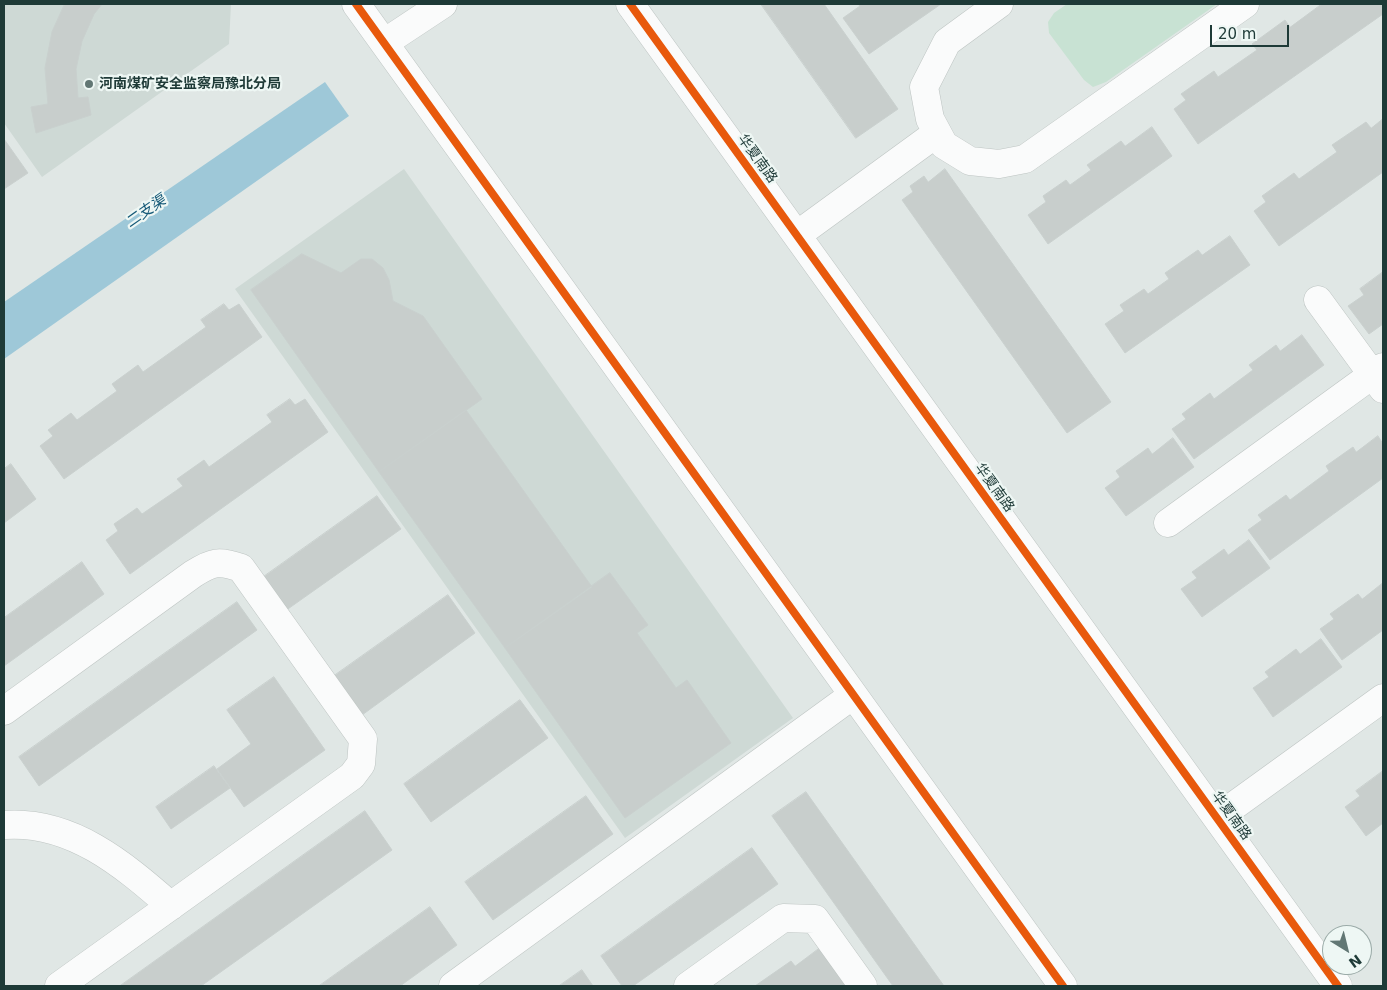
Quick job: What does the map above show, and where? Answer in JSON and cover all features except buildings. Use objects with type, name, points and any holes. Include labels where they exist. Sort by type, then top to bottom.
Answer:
[{"type":"street","points":[[356,4],[1063,986]]},
{"type":"street","points":[[384,44],[443,4]]},
{"type":"street","name":"华夏南路","points":[[630,4],[1338,986]]},
{"type":"street","points":[[999,4],[947,42],[924,87],[930,119],[944,145],[970,161],[999,164],[1025,159],[1245,4]]},
{"type":"street","points":[[796,235],[937,133]]},
{"type":"street","points":[[1168,523],[1380,377],[1318,300]]},
{"type":"street","points":[[4,711],[208,564],[224,562],[240,568],[363,739],[361,764],[352,776],[58,986]]},
{"type":"street","points":[[453,986],[853,695]]},
{"type":"street","points":[[1217,818],[1383,698]]},
{"type":"street","points":[[4,825],[24,824],[73,836],[126,866],[171,906]]},
{"type":"street","points":[[688,986],[783,918],[815,920],[863,986]]},
{"type":"shaded area","name":"河南煤矿安全监察局豫北分局","points":[[4,4],[231,4],[229,44],[42,177],[4,123]]},
{"type":"shaded area","points":[[404,169],[793,718],[625,838],[235,289]]},
{"type":"green space","points":[[1067,4],[1217,4],[1106,82],[1093,87],[1084,80],[1049,33],[1048,22],[1054,13]]},
{"type":"water","name":"二支渠","points":[[325,82],[349,116],[4,359],[4,302]]},
{"type":"cycle path","points":[[356,4],[1063,986]]},
{"type":"cycle path","points":[[630,4],[1338,986]]},
{"type":"place","name":"河南煤矿安全监察局豫北分局","points":[[89,84]]}]
